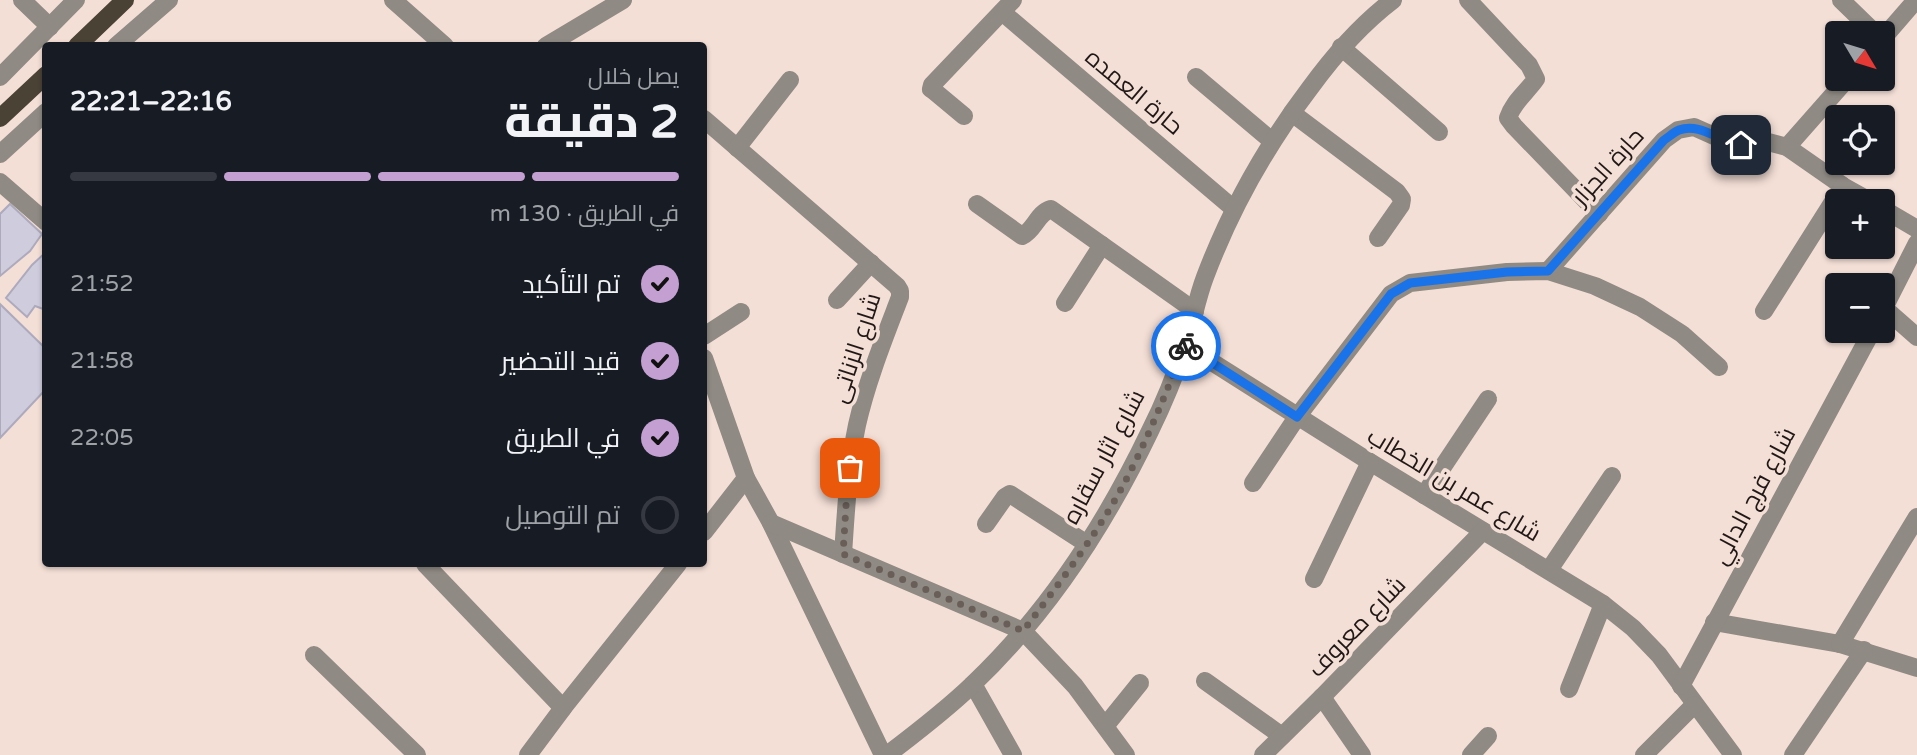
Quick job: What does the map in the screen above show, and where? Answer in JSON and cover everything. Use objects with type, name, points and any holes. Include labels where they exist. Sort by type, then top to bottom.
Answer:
[{"type":"main road","points":[[81,42],[125,0]]},
{"type":"main road","points":[[0,118],[42,79]]},
{"type":"street","points":[[22,0],[50,27]]},
{"type":"street","points":[[0,77],[76,0]]},
{"type":"street","points":[[121,42],[169,0]]},
{"type":"street","points":[[393,0],[440,42]]},
{"type":"street","points":[[553,42],[623,0]]},
{"type":"street","points":[[1468,0],[1530,65],[1536,79],[1511,109],[1508,117],[1599,214]]},
{"type":"street","points":[[1841,0],[1863,21]]},
{"type":"street","points":[[1895,24],[1916,0]]},
{"type":"street","name":"شارع اثار سقاره","points":[[885,755],[946,709],[973,684],[1023,631],[1087,544],[1115,500],[1151,429],[1185,345],[1204,278],[1234,209],[1272,141],[1341,47],[1381,3]]},
{"type":"street","name":"حارة العمده","points":[[964,116],[931,89],[932,85],[1008,6],[1234,209]]},
{"type":"street","points":[[1341,47],[1439,132]]},
{"type":"street","points":[[1196,77],[1272,141]]},
{"type":"street","points":[[737,148],[790,80]]},
{"type":"street","points":[[1787,147],[1836,91]]},
{"type":"street","points":[[1292,113],[1397,192],[1402,199],[1401,205],[1378,238]]},
{"type":"street","points":[[0,154],[42,116]]},
{"type":"street","name":"شارع الزناتى","points":[[707,122],[900,291],[857,424],[847,490],[843,554]]},
{"type":"street","name":"حارة الجزار","points":[[1548,271],[1664,140],[1678,130],[1694,127],[1732,144],[1741,145],[1756,141],[1787,147],[1848,189]]},
{"type":"street","points":[[0,182],[42,219]]},
{"type":"street","points":[[1764,311],[1843,186]]},
{"type":"street","points":[[977,204],[1022,236],[1030,232],[1042,214],[1051,209],[1195,311]]},
{"type":"street","points":[[1895,216],[1917,229]]},
{"type":"street","points":[[1895,287],[1917,243]]},
{"type":"street","points":[[1065,303],[1102,245]]},
{"type":"street","points":[[837,300],[871,263]]},
{"type":"street","points":[[1254,483],[1297,417],[1391,294],[1410,283],[1507,272],[1548,271],[1595,286],[1640,307],[1682,334],[1719,367]]},
{"type":"street","points":[[707,334],[741,312]]},
{"type":"street","points":[[1895,318],[1917,337]]},
{"type":"street","name":"شارع فرج الدالي","points":[[1681,686],[1865,343]]},
{"type":"street","name":"شارع عمر بن الخطاب","points":[[1185,345],[1297,417],[1603,604],[1650,646],[1733,755]]},
{"type":"street","points":[[707,367],[746,478],[771,523],[885,755]]},
{"type":"street","points":[[1424,495],[1488,398]]},
{"type":"street","points":[[1314,579],[1370,462]]},
{"type":"street","points":[[1549,570],[1612,476]]},
{"type":"street","points":[[707,528],[746,478]]},
{"type":"street","points":[[986,524],[1010,494],[1087,544]]},
{"type":"street","points":[[1840,644],[1917,517]]},
{"type":"street","points":[[771,523],[1023,631],[1052,660],[1106,725],[1126,755]]},
{"type":"street","name":"شارع معروف","points":[[1263,755],[1483,531]]},
{"type":"street","points":[[428,567],[563,708]]},
{"type":"street","points":[[528,755],[669,567]]},
{"type":"street","points":[[1569,689],[1603,604]]},
{"type":"street","points":[[1714,622],[1840,644],[1917,668]]},
{"type":"street","points":[[1793,755],[1864,650]]},
{"type":"street","points":[[314,655],[417,755]]},
{"type":"street","points":[[1205,681],[1282,736]]},
{"type":"street","points":[[1106,725],[1140,682]]},
{"type":"street","points":[[973,684],[1013,755]]},
{"type":"street","points":[[1322,697],[1362,755]]},
{"type":"street","points":[[1644,755],[1694,705]]},
{"type":"street","points":[[1471,755],[1489,736]]},
{"type":"building","points":[[10,204],[42,234],[30,251],[0,276],[0,214]]},
{"type":"building","points":[[42,256],[42,309],[35,306],[27,317],[6,298]]},
{"type":"building","points":[[0,304],[42,345],[42,393],[0,438]]},
{"type":"way so far","points":[[850,468],[843,554],[1023,631],[1071,568],[1115,500],[1151,429],[1186,346]]},
{"type":"route","points":[[1186,346],[1297,417],[1391,294],[1410,283],[1507,272],[1548,271],[1664,140],[1678,130],[1694,127],[1732,144],[1741,145]]}]
